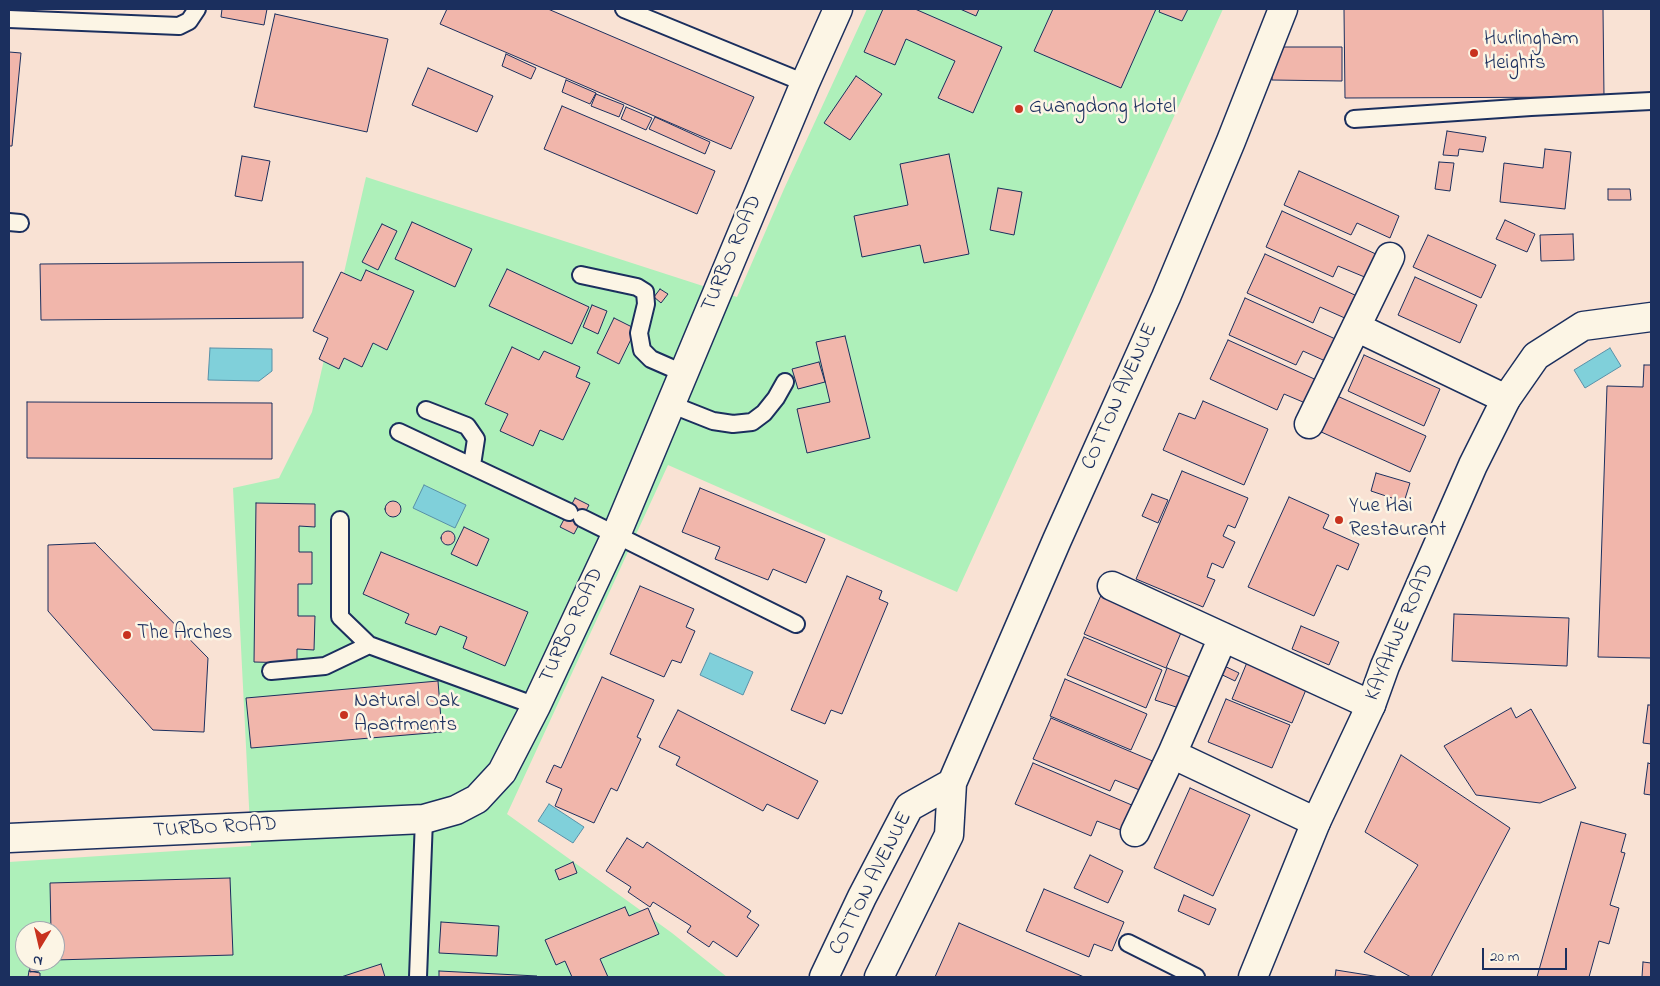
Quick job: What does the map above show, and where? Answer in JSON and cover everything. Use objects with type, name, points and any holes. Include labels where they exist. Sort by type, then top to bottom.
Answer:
[{"type":"street","name":"TURBO ROAD","points":[[9,838],[424,819],[456,810],[477,799],[502,772],[536,706],[616,534],[804,83],[838,9]]},
{"type":"street","name":"COTTON AVENUE","points":[[879,977],[949,835],[952,783],[1053,549],[1166,297],[1231,141],[1283,9]]},
{"type":"street","points":[[1309,424],[1390,257]]},
{"type":"street","name":"KAYAHWE ROAD","points":[[1253,977],[1316,822],[1371,705],[1385,666],[1490,428],[1506,399],[1536,356],[1583,326],[1651,317]]},
{"type":"street","points":[[1356,326],[1506,399]]},
{"type":"street","points":[[1112,586],[1371,705]]},
{"type":"street","points":[[1135,832],[1172,754],[1223,637]]},
{"type":"street","points":[[1172,754],[1316,822]]},
{"type":"street","name":"COTTON AVENUE","points":[[824,977],[862,897],[909,807],[952,783]]},
{"type":"lane","points":[[9,19],[179,26],[189,21],[197,9]]},
{"type":"lane","points":[[624,9],[804,83]]},
{"type":"lane","points":[[1354,118],[1651,101]]},
{"type":"lane","points":[[581,275],[637,287],[645,292],[646,304],[640,333],[642,350],[651,359],[683,373]]},
{"type":"lane","points":[[670,404],[713,421],[733,424],[752,422],[764,413],[776,398],[785,382]]},
{"type":"lane","points":[[426,410],[467,426],[476,439],[472,465]]},
{"type":"lane","points":[[399,432],[616,534],[796,624]]},
{"type":"lane","points":[[340,520],[340,617],[369,645],[536,706]]},
{"type":"lane","points":[[272,671],[325,666],[369,645]]},
{"type":"lane","points":[[418,977],[424,819]]},
{"type":"lane","points":[[1128,943],[1196,977]]},
{"type":"green space","points":[[867,9],[1223,9],[957,592],[668,465],[507,814],[672,933],[727,977],[9,977],[9,862],[251,846],[233,488],[279,478],[312,412],[366,177],[737,297],[784,189]]},
{"type":"water","points":[[210,348],[272,349],[272,371],[259,381],[208,380]]},
{"type":"water","points":[[1610,348],[1621,366],[1585,388],[1574,370]]},
{"type":"water","points":[[424,485],[466,505],[455,528],[413,508]]},
{"type":"water","points":[[710,653],[753,672],[743,695],[700,675]]},
{"type":"water","points":[[549,804],[584,827],[573,843],[538,821]]},
{"type":"building","points":[[222,9],[267,9],[264,25],[221,17]]},
{"type":"building","points":[[447,9],[548,9],[754,97],[731,149],[440,24]]},
{"type":"building","points":[[883,9],[915,9],[1002,47],[973,113],[938,98],[955,61],[906,39],[895,65],[864,52]]},
{"type":"building","points":[[960,9],[979,9],[976,16]]},
{"type":"building","points":[[1053,9],[1156,9],[1121,88],[1034,51]]},
{"type":"building","points":[[1160,9],[1188,9],[1182,21],[1159,12]]},
{"type":"building","name":"Hurlingham Heights","points":[[1344,9],[1603,9],[1604,97],[1345,98]]},
{"type":"building","points":[[275,14],[388,39],[367,132],[254,107]]},
{"type":"building","points":[[1272,47],[1342,47],[1342,81],[1272,80]]},
{"type":"building","points":[[9,52],[21,53],[12,146],[9,146]]},
{"type":"building","points":[[506,54],[536,68],[531,79],[502,66]]},
{"type":"building","points":[[428,68],[493,96],[477,132],[412,105]]},
{"type":"building","points":[[856,76],[882,94],[850,140],[824,123]]},
{"type":"building","points":[[566,80],[596,93],[590,104],[562,92]]},
{"type":"building","points":[[596,94],[624,105],[619,117],[591,106]]},
{"type":"building","points":[[562,106],[715,171],[697,214],[544,149]]},
{"type":"building","points":[[626,107],[652,118],[646,130],[621,119]]},
{"type":"building","points":[[655,117],[710,142],[705,154],[649,129]]},
{"type":"building","points":[[1447,131],[1486,137],[1483,152],[1459,149],[1458,156],[1443,155]]},
{"type":"building","points":[[1545,149],[1571,152],[1565,209],[1500,202],[1504,163],[1543,168]]},
{"type":"building","points":[[949,154],[969,254],[924,263],[920,245],[862,257],[854,216],[908,205],[900,164]]},
{"type":"building","points":[[242,156],[270,161],[262,201],[235,196]]},
{"type":"building","points":[[1439,162],[1454,163],[1450,191],[1435,189]]},
{"type":"building","points":[[1299,171],[1399,216],[1390,238],[1357,223],[1351,235],[1284,205]]},
{"type":"building","points":[[998,188],[1022,192],[1014,235],[990,230]]},
{"type":"building","points":[[1608,189],[1630,189],[1631,200],[1608,200]]},
{"type":"building","points":[[1282,211],[1378,255],[1367,278],[1338,266],[1333,277],[1266,247]]},
{"type":"building","points":[[1505,220],[1535,234],[1527,252],[1496,239]]},
{"type":"building","points":[[412,222],[472,249],[455,287],[395,259]]},
{"type":"building","points":[[382,224],[397,231],[378,270],[362,262]]},
{"type":"building","points":[[1573,234],[1574,260],[1541,261],[1540,235]]},
{"type":"building","points":[[1428,235],[1496,265],[1481,298],[1413,267]]},
{"type":"building","points":[[1265,254],[1357,296],[1347,319],[1320,307],[1313,323],[1247,293]]},
{"type":"building","points":[[303,262],[303,318],[41,320],[40,264]]},
{"type":"building","points":[[507,269],[589,307],[572,344],[489,306]]},
{"type":"building","points":[[366,270],[414,291],[387,350],[373,343],[362,367],[344,358],[339,369],[319,359],[328,338],[313,331],[341,272],[361,281]]},
{"type":"building","points":[[1415,277],[1477,305],[1460,343],[1398,315]]},
{"type":"building","points":[[660,289],[668,294],[661,303],[654,297]]},
{"type":"building","points":[[1245,298],[1342,342],[1332,364],[1303,351],[1296,365],[1229,335]]},
{"type":"building","points":[[592,305],[607,311],[598,334],[583,327]]},
{"type":"building","points":[[614,318],[636,329],[619,364],[597,353]]},
{"type":"building","points":[[845,336],[870,438],[807,453],[797,409],[830,402],[816,342]]},
{"type":"building","points":[[1228,340],[1321,382],[1310,405],[1284,394],[1277,410],[1210,379]]},
{"type":"building","points":[[512,347],[539,360],[544,351],[580,367],[576,377],[590,383],[563,440],[540,430],[533,446],[500,431],[508,414],[485,404]]},
{"type":"building","points":[[1364,355],[1440,389],[1424,426],[1348,391]]},
{"type":"building","points":[[819,362],[825,382],[798,389],[792,369]]},
{"type":"building","points":[[1644,365],[1651,365],[1651,658],[1598,657],[1607,386],[1643,387]]},
{"type":"building","points":[[1335,395],[1426,436],[1410,472],[1319,431]]},
{"type":"building","points":[[1203,401],[1268,429],[1244,485],[1163,450],[1179,413],[1195,419]]},
{"type":"building","points":[[27,402],[272,403],[272,459],[27,458]]},
{"type":"building","points":[[1182,471],[1248,498],[1235,528],[1228,525],[1223,536],[1235,542],[1223,568],[1212,563],[1207,577],[1215,580],[1203,607],[1136,579]]},
{"type":"building","points":[[1376,473],[1410,483],[1404,502],[1371,491]]},
{"type":"building","points":[[700,488],[825,539],[806,583],[773,569],[768,580],[715,559],[720,547],[682,532]]},
{"type":"building","points":[[1152,494],[1168,500],[1158,523],[1142,516]]},
{"type":"building","points":[[1289,497],[1329,515],[1323,528],[1359,544],[1348,570],[1337,565],[1314,616],[1248,587]]},
{"type":"building","points":[[575,498],[589,505],[574,534],[560,527]]},
{"type":"building","points":[[393,501],[399,503],[401,509],[399,515],[393,517],[387,515],[385,509],[387,503]]},
{"type":"building","name":"Natural Oak Apartments","points":[[256,503],[315,504],[315,527],[299,526],[299,552],[312,552],[312,584],[298,584],[298,616],[315,616],[314,650],[297,649],[297,663],[254,662]]},
{"type":"building","points":[[464,527],[489,539],[477,566],[451,554]]},
{"type":"building","points":[[448,531],[453,533],[455,538],[453,543],[448,545],[443,543],[441,538],[443,533]]},
{"type":"building","name":"The Arches","points":[[95,543],[208,658],[204,732],[153,730],[48,611],[48,545]]},
{"type":"building","name":"Natural Oak Apartments","points":[[381,552],[528,612],[505,666],[463,648],[467,637],[440,626],[436,635],[405,623],[409,614],[363,594]]},
{"type":"building","points":[[847,576],[882,591],[879,599],[888,603],[842,714],[831,710],[825,724],[791,710]]},
{"type":"building","points":[[640,586],[694,609],[686,627],[695,631],[681,663],[672,660],[664,677],[610,654]]},
{"type":"building","points":[[1102,593],[1183,628],[1166,668],[1084,634]]},
{"type":"building","points":[[1454,614],[1569,618],[1567,666],[1452,661]]},
{"type":"building","points":[[1301,626],[1339,642],[1329,665],[1292,649]]},
{"type":"building","points":[[1084,637],[1162,670],[1146,708],[1067,675]]},
{"type":"building","points":[[1248,660],[1308,685],[1292,723],[1232,699]]},
{"type":"building","points":[[1216,662],[1239,673],[1235,681],[1212,670]]},
{"type":"building","points":[[1167,668],[1190,677],[1179,708],[1155,700]]},
{"type":"building","points":[[602,677],[654,700],[637,737],[641,739],[617,791],[611,788],[594,823],[555,806],[562,789],[546,782],[554,765],[561,768]]},
{"type":"building","points":[[1065,679],[1147,714],[1131,750],[1050,716]]},
{"type":"building","name":"Natural Oak Apartments","points":[[438,681],[442,732],[251,748],[246,698]]},
{"type":"building","points":[[1226,699],[1290,725],[1272,768],[1208,742]]},
{"type":"building","points":[[1648,705],[1651,705],[1651,744],[1643,743]]},
{"type":"building","points":[[1511,708],[1516,718],[1531,709],[1576,788],[1540,803],[1476,795],[1444,746]]},
{"type":"building","points":[[678,710],[818,781],[798,819],[767,804],[763,811],[676,765],[680,757],[659,747]]},
{"type":"building","points":[[1051,718],[1155,762],[1142,791],[1115,780],[1110,791],[1033,759]]},
{"type":"building","points":[[1401,755],[1510,828],[1431,977],[1411,977],[1364,952],[1418,865],[1365,832]]},
{"type":"building","points":[[1033,763],[1134,806],[1123,831],[1097,821],[1091,836],[1015,804]]},
{"type":"building","points":[[1648,763],[1651,764],[1651,795],[1644,794]]},
{"type":"building","points":[[1190,788],[1250,815],[1213,896],[1154,868]]},
{"type":"building","points":[[1581,822],[1626,834],[1621,852],[1625,853],[1610,905],[1619,908],[1609,944],[1599,941],[1589,977],[1537,977]]},
{"type":"building","points":[[627,838],[643,848],[647,842],[751,911],[747,917],[759,925],[737,957],[713,941],[709,947],[687,932],[691,926],[653,902],[650,907],[628,892],[631,887],[606,871]]},
{"type":"building","points":[[1090,855],[1123,871],[1108,903],[1074,888]]},
{"type":"building","points":[[573,862],[577,873],[559,880],[555,870]]},
{"type":"building","points":[[230,878],[233,955],[65,960],[65,921],[51,921],[50,883]]},
{"type":"building","points":[[1044,889],[1124,922],[1112,951],[1094,944],[1089,957],[1026,931]]},
{"type":"building","points":[[1184,895],[1216,909],[1209,925],[1178,911]]},
{"type":"building","points":[[625,907],[629,916],[648,908],[659,934],[600,959],[608,977],[572,977],[565,961],[556,965],[545,940]]},
{"type":"building","points":[[441,922],[499,926],[497,956],[439,953]]},
{"type":"building","points":[[959,923],[1084,977],[935,977]]},
{"type":"building","points":[[1643,962],[1651,963],[1651,977],[1642,977]]},
{"type":"building","points":[[381,964],[385,977],[341,977]]},
{"type":"building","points":[[1336,970],[1380,977],[1335,977]]},
{"type":"building","points":[[29,971],[40,973],[40,977],[28,977]]},
{"type":"building","points":[[439,971],[537,976],[537,977],[439,977]]},
{"type":"place","name":"Hurlingham Heights","points":[[1474,53]]},
{"type":"place","name":"Guangdong Hotel","points":[[1019,109]]},
{"type":"place","name":"Yue Hai Restaurant","points":[[1339,520]]},
{"type":"place","name":"The Arches","points":[[127,635]]},
{"type":"place","name":"Natural Oak Apartments","points":[[344,715]]}]
